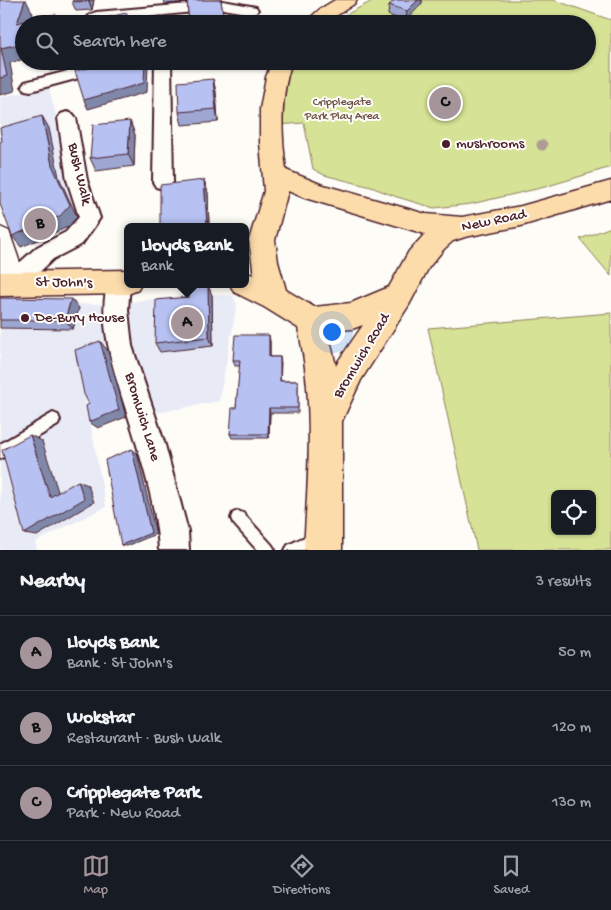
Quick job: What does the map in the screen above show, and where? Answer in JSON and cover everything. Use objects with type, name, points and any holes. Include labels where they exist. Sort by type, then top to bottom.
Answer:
[{"type":"main road","points":[[323,15],[348,0]]},
{"type":"main road","points":[[274,298],[268,276],[254,244],[275,202],[270,124],[272,97],[280,70]]},
{"type":"main road","points":[[274,176],[314,191],[426,224],[462,227]]},
{"type":"main road","name":"New Road","points":[[399,296],[419,259],[435,240],[444,234],[462,227],[521,216],[611,190]]},
{"type":"main road","points":[[0,238],[7,283]]},
{"type":"main road","name":"St John's","points":[[7,283],[124,283]]},
{"type":"main road","points":[[249,286],[274,298],[311,320],[352,316],[399,296]]},
{"type":"main road","name":"Bromwich Road","points":[[327,417],[350,370],[399,296]]},
{"type":"main road","name":"Bromwich Road","points":[[311,320],[320,350],[327,417],[323,543]]},
{"type":"street","points":[[117,15],[223,5],[255,5]]},
{"type":"street","points":[[246,15],[255,5]]},
{"type":"street","points":[[31,86],[62,86],[91,70]]},
{"type":"street","points":[[163,70],[163,182]]},
{"type":"street","name":"Bush Walk","points":[[7,283],[45,253],[74,238],[90,218],[77,180],[67,118]]},
{"type":"street","name":"Bromwich Lane","points":[[124,283],[116,310],[120,346],[151,444],[173,531],[174,550]]},
{"type":"lane","points":[[0,452],[53,420]]},
{"type":"lane","points":[[238,518],[267,550]]},
{"type":"lane","points":[[293,550],[323,543]]},
{"type":"shaded area","points":[[49,88],[84,222],[21,247],[0,184],[0,97]]},
{"type":"shaded area","points":[[205,293],[233,296],[237,304],[219,401],[157,413],[128,337],[77,353],[106,507],[35,542],[37,550],[0,550],[0,304],[112,304]]},
{"type":"green space","name":"Cripplegate Park Play Area","points":[[374,0],[554,0],[611,20],[611,167],[545,187],[471,204],[434,208],[371,187],[324,175],[313,169],[304,123],[278,125],[280,84],[289,70],[596,70],[596,15],[345,15]]},
{"type":"green space","points":[[611,227],[611,276],[580,239]]},
{"type":"green space","points":[[611,313],[611,550],[477,550],[428,328]]},
{"type":"building","points":[[0,0],[25,0],[20,15],[15,15],[15,45],[1,48],[7,76],[0,78]]},
{"type":"building","points":[[73,0],[89,0],[89,1],[72,2]]},
{"type":"building","points":[[221,0],[223,15],[188,15],[187,1]]},
{"type":"building","points":[[395,0],[418,0],[407,11],[389,5]]},
{"type":"building","points":[[145,70],[144,83],[84,100],[75,71]]},
{"type":"building","points":[[213,79],[216,109],[179,112],[178,82]]},
{"type":"building","points":[[42,116],[52,165],[70,205],[60,216],[12,236],[0,204],[0,142],[2,141],[0,128]]},
{"type":"building","points":[[130,121],[128,154],[90,158],[93,125]]},
{"type":"building","points":[[204,180],[207,223],[160,223],[160,185]]},
{"type":"building","points":[[189,288],[208,288],[209,337],[155,343],[156,300],[189,297]]},
{"type":"building","points":[[0,298],[71,299],[65,320],[0,320]]},
{"type":"building","points":[[235,335],[269,335],[269,357],[280,357],[280,381],[298,381],[298,408],[269,408],[268,434],[230,434],[232,408],[236,408],[240,360],[233,360]]},
{"type":"building","points":[[100,341],[119,410],[89,422],[86,406],[89,404],[84,394],[75,350]]},
{"type":"building","points":[[30,435],[50,497],[78,481],[84,499],[24,534],[2,450]]},
{"type":"building","points":[[132,449],[151,533],[121,545],[105,460]]},
{"type":"place","name":"Cripplegate Park","points":[[445,103]]},
{"type":"place","name":"mushrooms","points":[[446,144]]},
{"type":"place","name":"Wokstar","points":[[40,224]]},
{"type":"place","name":"De-Bury House","points":[[25,318]]},
{"type":"place","name":"Lloyds Bank","points":[[187,323]]}]
